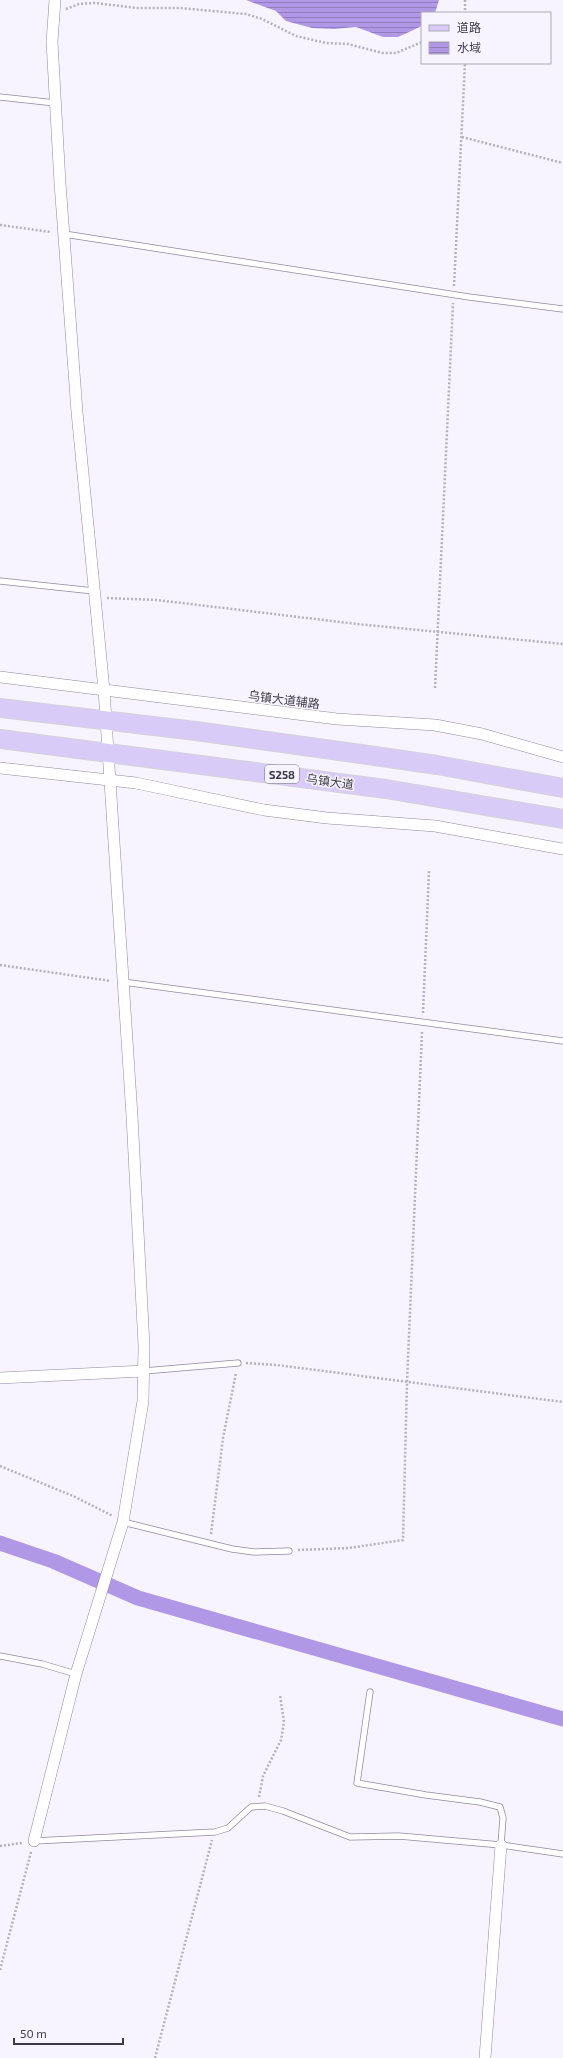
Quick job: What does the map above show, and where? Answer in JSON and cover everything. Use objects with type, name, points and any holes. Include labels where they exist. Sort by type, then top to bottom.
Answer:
[{"type":"main road","points":[[0,708],[105,720],[437,765],[563,788]]},
{"type":"main road","name":"乌镇大道","points":[[0,739],[386,788],[563,820]]},
{"type":"street","points":[[34,1841],[76,1674],[94,1614],[111,1565],[123,1522],[143,1401],[144,1371],[144,1346],[123,982],[104,690],[77,412],[55,102],[52,42],[55,7]]},
{"type":"street","name":"乌镇大道辅路","points":[[0,677],[330,718],[435,725],[482,734],[563,757]]},
{"type":"street","points":[[0,768],[110,780],[178,790],[264,810],[328,818],[435,826],[563,849]]},
{"type":"street","points":[[0,1378],[144,1371]]},
{"type":"street","points":[[485,2058],[501,1845]]},
{"type":"lane","points":[[0,97],[55,102]]},
{"type":"lane","points":[[64,234],[453,294],[563,309]]},
{"type":"lane","points":[[0,581],[94,594]]},
{"type":"lane","points":[[123,982],[563,1041]]},
{"type":"lane","points":[[144,1371],[238,1363]]},
{"type":"lane","points":[[123,1522],[210,1544],[254,1552],[289,1551]]},
{"type":"lane","points":[[0,1656],[42,1664],[76,1674]]},
{"type":"lane","points":[[370,1692],[357,1783],[426,1795],[480,1802],[500,1807],[504,1818],[501,1845]]},
{"type":"lane","points":[[34,1841],[215,1832],[228,1828],[251,1807],[265,1806],[283,1811],[350,1837],[398,1836],[501,1845],[563,1854]]},
{"type":"path","points":[[465,0],[465,12]]},
{"type":"path","points":[[55,7],[65,9],[79,4],[96,3],[137,8],[180,8],[246,14],[262,19],[296,36],[326,42],[348,44],[384,53],[396,54],[421,42]]},
{"type":"path","points":[[435,688],[465,64]]},
{"type":"path","points":[[462,137],[563,163]]},
{"type":"path","points":[[0,225],[64,234]]},
{"type":"path","points":[[94,594],[563,644]]},
{"type":"path","points":[[289,1551],[349,1548],[403,1540],[407,1382],[429,871]]},
{"type":"path","points":[[0,965],[123,982]]},
{"type":"path","points":[[210,1544],[223,1438],[238,1363],[277,1365],[563,1402]]},
{"type":"path","points":[[0,1466],[73,1496],[123,1522]]},
{"type":"path","points":[[257,1807],[263,1776],[281,1740],[284,1722],[280,1695]]},
{"type":"path","points":[[155,2058],[215,1832]]},
{"type":"path","points":[[0,1846],[34,1841],[0,1970]]},
{"type":"water","points":[[246,0],[439,0],[435,12],[421,12],[421,26],[398,37],[383,37],[356,27],[334,29],[312,28],[286,21],[276,11]]},
{"type":"waterway","points":[[0,1543],[53,1561],[138,1598],[563,1719]]}]
